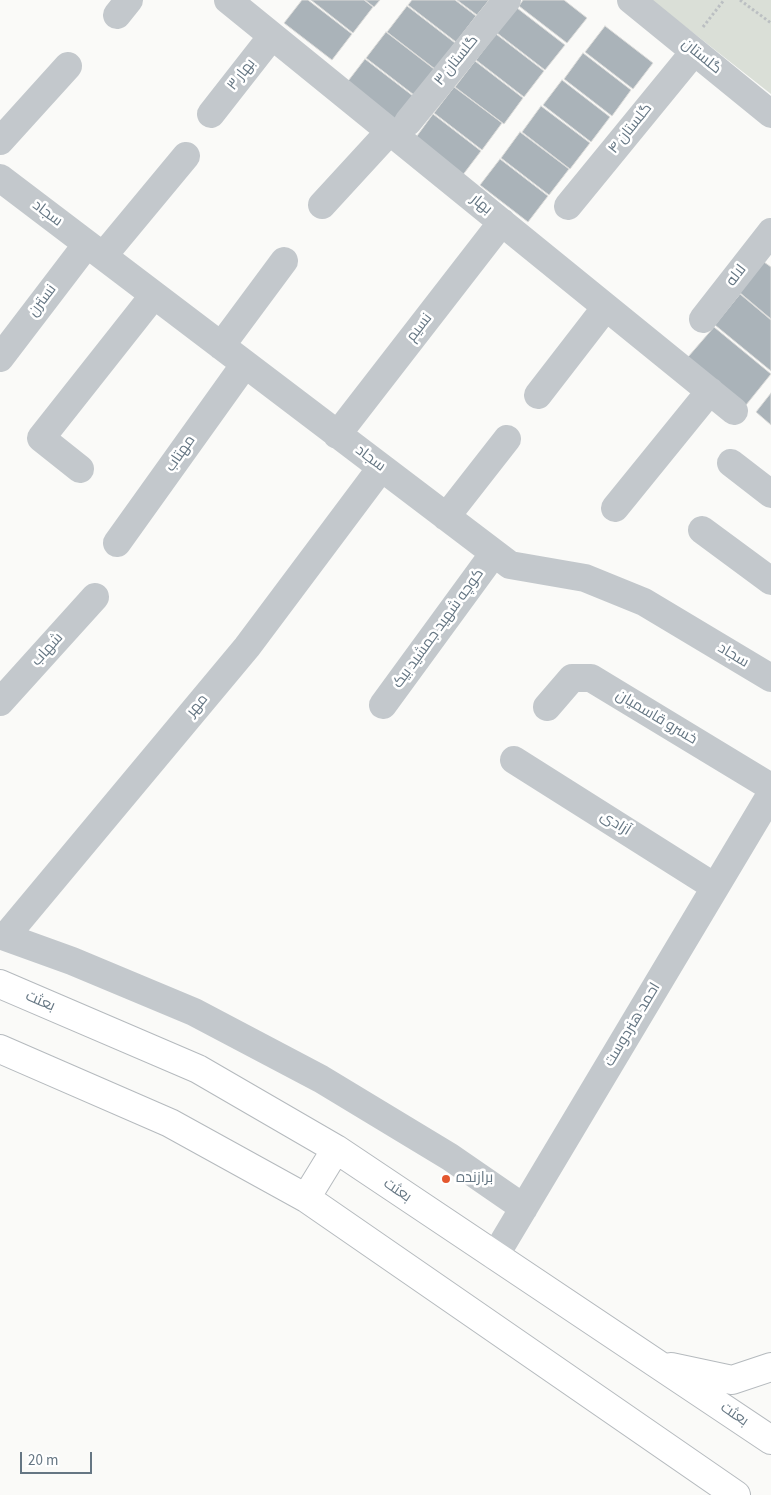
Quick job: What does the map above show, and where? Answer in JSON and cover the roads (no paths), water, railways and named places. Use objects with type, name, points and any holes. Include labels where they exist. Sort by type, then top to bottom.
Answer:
[{"type":"main road","name":"بعثت","points":[[0,984],[198,1069],[336,1149],[771,1440]]},
{"type":"main road","points":[[0,1049],[170,1123],[306,1198],[736,1495]]},
{"type":"main road","points":[[306,1198],[336,1149]]},
{"type":"main road","points":[[657,1364],[732,1380],[771,1367]]},
{"type":"street","name":"بهار","points":[[228,0],[272,36],[399,127],[502,222],[734,411]]},
{"type":"street","name":"گلستان ۳","points":[[322,206],[399,127],[507,0]]},
{"type":"street","name":"گلستان","points":[[631,0],[698,40],[771,114]]},
{"type":"street","name":"بهار ۳","points":[[211,114],[272,36]]},
{"type":"street","name":"گلستان ۴","points":[[568,206],[698,40]]},
{"type":"street","points":[[0,140],[68,66]]},
{"type":"street","name":"نسترن","points":[[0,358],[95,250],[186,156]]},
{"type":"street","name":"سجاد","points":[[0,178],[510,565],[585,578],[644,602],[771,678]]},
{"type":"street","name":"نسیم","points":[[338,434],[502,222]]},
{"type":"street","name":"لاله","points":[[703,319],[771,232]]},
{"type":"street","points":[[221,346],[284,261]]},
{"type":"street","points":[[80,468],[41,438],[154,295]]},
{"type":"street","points":[[538,395],[606,307]]},
{"type":"street","name":"مهتاب","points":[[117,544],[245,364]]},
{"type":"street","points":[[615,508],[710,391]]},
{"type":"street","points":[[446,517],[507,440]]},
{"type":"street","points":[[731,463],[771,494]]},
{"type":"street","name":"مهر","points":[[2,936],[247,648],[382,468]]},
{"type":"street","points":[[702,530],[771,581]]},
{"type":"street","name":"کوچه شهید جمشید بیک","points":[[383,704],[494,553]]},
{"type":"street","name":"شهاب","points":[[0,702],[95,597]]},
{"type":"street","name":"خسرو قاسمیان","points":[[547,707],[572,678],[592,678],[771,787]]},
{"type":"street","name":"آزادی","points":[[514,760],[715,887]]},
{"type":"street","name":"احمد هنردوست","points":[[495,1256],[771,794]]},
{"type":"street","points":[[2,936],[72,961],[194,1012],[321,1079],[450,1156],[524,1208]]},
{"type":"place","name":"برازنده","points":[[446,1179]]}]
